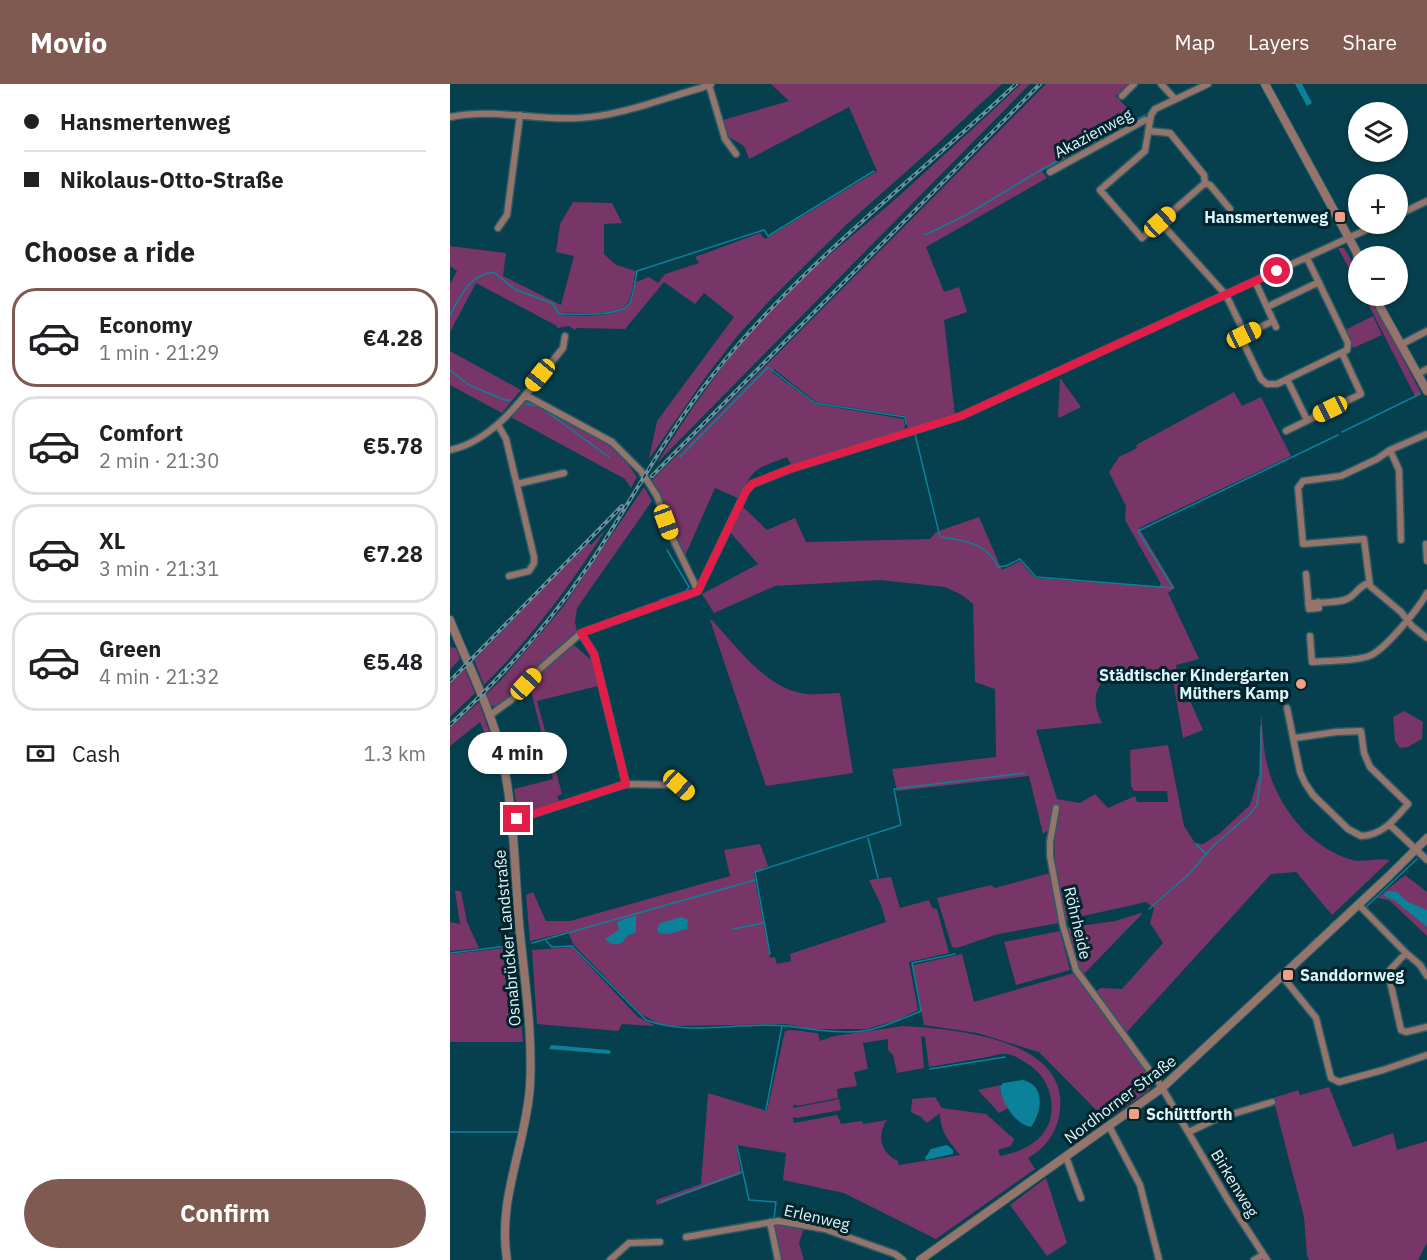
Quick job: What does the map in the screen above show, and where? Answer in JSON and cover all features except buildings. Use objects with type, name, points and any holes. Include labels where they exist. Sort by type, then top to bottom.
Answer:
[{"type":"street","points":[[450,117],[481,113],[563,119],[593,117],[710,84],[725,139],[736,154]]},
{"type":"street","name":"Akazienweg","points":[[1122,96],[1134,84]]},
{"type":"street","points":[[1161,84],[1175,99]]},
{"type":"street","name":"Akazienweg","points":[[1160,222],[1142,238],[1100,190],[1145,151],[1150,121],[1155,109],[1208,84]]},
{"type":"street","points":[[1265,84],[1352,246]]},
{"type":"street","points":[[498,228],[507,215],[520,115]]},
{"type":"street","name":"Akazienweg","points":[[1050,172],[1145,120],[1150,121]]},
{"type":"street","points":[[1149,131],[1170,134],[1204,175],[1205,183]]},
{"type":"street","points":[[1205,183],[1160,222],[1226,295],[1244,335],[1245,346],[1261,379],[1272,384],[1347,350],[1348,344],[1307,258]]},
{"type":"street","points":[[1205,183],[1210,185],[1230,208]]},
{"type":"street","points":[[1408,210],[1427,201]]},
{"type":"street","points":[[489,716],[511,700],[541,668],[581,633],[698,591],[746,491],[752,484],[790,469],[961,416],[1360,234]]},
{"type":"street","points":[[1244,335],[1275,324],[1255,281]]},
{"type":"street","points":[[1267,307],[1319,282]]},
{"type":"street","points":[[1384,306],[1427,391]]},
{"type":"street","points":[[1402,344],[1427,331]]},
{"type":"street","points":[[450,450],[471,444],[498,425],[563,348],[565,336]]},
{"type":"street","points":[[1286,431],[1361,394],[1342,353]]},
{"type":"street","points":[[1418,374],[1427,369]]},
{"type":"street","points":[[1287,379],[1307,420]]},
{"type":"street","points":[[525,395],[612,441],[641,471],[657,496],[670,533],[698,591]]},
{"type":"street","points":[[498,425],[506,438],[534,563],[529,571],[509,576]]},
{"type":"street","points":[[1427,434],[1390,450],[1377,459],[1341,476],[1303,481],[1298,488],[1303,544],[1364,538],[1369,583],[1427,638]]},
{"type":"street","points":[[1390,450],[1400,470],[1401,540]]},
{"type":"street","points":[[517,484],[564,472]]},
{"type":"street","points":[[1426,544],[1427,561]]},
{"type":"street","points":[[1306,574],[1308,603],[1349,598],[1364,584],[1369,583]]},
{"type":"street","points":[[1310,636],[1312,662],[1363,658],[1379,651],[1407,620],[1427,593]]},
{"type":"street","name":"Osnabrücker Landstraße","points":[[450,620],[454,639],[489,716],[505,773],[511,821],[530,1063],[526,1119],[505,1205],[503,1225],[507,1260]]},
{"type":"street","points":[[581,633],[594,654],[626,784]]},
{"type":"street","points":[[1287,708],[1295,738],[1300,772],[1305,783],[1313,795],[1348,829],[1357,835],[1365,836],[1390,825],[1408,804],[1370,767],[1364,753],[1361,731],[1295,738]]},
{"type":"street","points":[[511,821],[626,784],[679,785],[689,794]]},
{"type":"street","name":"Röhrheide","points":[[1056,808],[1050,856],[1063,926],[1076,970],[1162,1088]]},
{"type":"street","points":[[1390,825],[1427,860]]},
{"type":"street","name":"Nordhorner Straße","points":[[1414,848],[1427,830]]},
{"type":"street","name":"Nordhorner Straße","points":[[920,1260],[1162,1088],[1427,838]]},
{"type":"street","points":[[1358,904],[1420,965],[1427,976]]},
{"type":"street","points":[[1406,953],[1388,972],[1401,1030],[1407,1032],[1427,1027]]},
{"type":"street","points":[[1282,976],[1316,1018],[1331,1078],[1334,1081],[1339,1082],[1383,1070],[1427,1055]]},
{"type":"street","name":"Birkenweg","points":[[1162,1088],[1228,1200],[1265,1257]]},
{"type":"street","points":[[1189,1132],[1216,1119],[1272,1102]]},
{"type":"street","points":[[1109,1126],[1130,1162],[1140,1185],[1159,1260]]},
{"type":"street","points":[[1066,1157],[1081,1198]]},
{"type":"street","name":"Erlenweg","points":[[686,1238],[778,1221],[825,1229],[895,1254],[903,1260]]},
{"type":"street","points":[[770,1222],[777,1260]]},
{"type":"street","points":[[610,1260],[629,1243],[660,1242]]},
{"type":"street","points":[[1254,1260],[1265,1257]]},
{"type":"shaded area","points":[[771,84],[1002,84],[847,224],[773,297],[738,335],[707,375],[649,459],[657,421],[734,317],[704,293],[695,304],[664,282],[625,329],[577,328],[575,330],[569,326],[557,328],[476,283],[450,332],[450,284],[457,271],[450,266],[450,246],[506,253],[503,276],[561,305],[574,256],[556,252],[560,224],[573,202],[612,203],[622,223],[604,224],[604,254],[616,265],[636,271],[629,300],[622,308],[615,311],[561,313],[561,315],[607,314],[617,312],[629,305],[636,282],[649,277],[658,283],[665,274],[699,263],[695,257],[760,233],[765,239],[877,171],[849,107],[749,159],[744,146],[729,137],[723,120],[789,101]]},
{"type":"shaded area","points":[[1021,84],[1030,84],[657,463],[712,380],[777,303]]},
{"type":"shaded area","points":[[1046,84],[1129,84],[1116,96],[1138,120],[1042,171],[1047,178],[926,247],[944,292],[959,287],[967,312],[944,320],[955,415],[908,429],[905,416],[816,402],[774,369],[772,372],[815,404],[904,419],[905,430],[792,466],[787,457],[769,464],[752,475],[740,499],[715,488],[684,558],[651,481]]},
{"type":"shaded area","points":[[1338,248],[1344,248],[1348,255],[1348,267]]},
{"type":"shaded area","points":[[1369,306],[1375,306],[1421,393],[1415,396]]},
{"type":"shaded area","points":[[1373,316],[1382,335],[1353,348],[1345,330]]},
{"type":"shaded area","points":[[450,351],[521,390],[502,413],[450,385]]},
{"type":"shaded area","points":[[1060,378],[1081,407],[1059,418],[1058,415]]},
{"type":"shaded area","points":[[1234,392],[1242,406],[1261,397],[1291,456],[1139,528],[1175,588],[1168,593],[1199,659],[1176,665],[1183,703],[1190,701],[1203,730],[1183,738],[1173,681],[1105,679],[1096,694],[1097,711],[1102,723],[1036,730],[1057,799],[1080,803],[1095,794],[1108,808],[1135,796],[1137,802],[1168,802],[1167,791],[1134,791],[1131,786],[1130,750],[1168,745],[1184,826],[1195,843],[1203,844],[1220,833],[1250,805],[1259,774],[1261,713],[1265,752],[1272,780],[1287,810],[1298,824],[1323,846],[1337,854],[1357,861],[1390,860],[1332,915],[1296,872],[1271,874],[1125,1034],[1094,994],[1100,988],[1122,989],[1163,943],[1150,923],[1154,908],[1146,902],[1065,920],[1054,848],[1057,823],[1043,834],[1029,776],[897,791],[892,769],[996,757],[995,689],[975,682],[973,604],[962,595],[945,587],[880,580],[775,586],[714,613],[702,594],[758,564],[729,531],[741,505],[767,530],[795,518],[806,542],[930,539],[936,532],[979,517],[1002,570],[1020,561],[1035,578],[1159,587],[1161,584],[1125,520],[1126,506],[1109,472],[1119,457],[1137,448],[1136,445]]},
{"type":"shaded area","points":[[526,397],[613,444],[637,477],[631,488],[625,479],[509,416]]},
{"type":"shaded area","points":[[644,487],[652,501],[577,608],[575,622],[577,632],[499,706],[491,706],[486,694],[501,680],[563,607]]},
{"type":"shaded area","points":[[606,529],[550,610],[484,685],[474,660],[588,543],[591,545]]},
{"type":"shaded area","points":[[710,620],[754,666],[779,685],[807,694],[840,693],[853,773],[766,786]]},
{"type":"shaded area","points":[[572,643],[592,661],[598,686],[537,701],[562,794],[557,796],[559,801],[556,804],[523,813],[517,808],[514,789],[553,779],[529,683]]},
{"type":"shaded area","points":[[450,647],[456,648],[460,659],[450,670]]},
{"type":"shaded area","points":[[465,669],[475,693],[450,717],[450,684]]},
{"type":"shaded area","points":[[479,702],[494,745],[491,749],[480,722],[450,746],[450,728]]},
{"type":"shaded area","points":[[1404,711],[1423,722],[1422,739],[1408,747],[1400,748],[1395,741],[1393,717]]},
{"type":"shaded area","points":[[760,844],[768,866],[754,874],[770,958],[775,957],[777,964],[791,961],[790,954],[886,922],[869,880],[891,877],[900,908],[929,900],[932,908],[937,909],[949,953],[909,962],[918,1010],[898,1020],[867,1029],[811,1029],[786,1024],[672,1026],[657,1023],[641,1014],[573,944],[568,932],[530,941],[526,895],[533,892],[546,921],[570,921],[730,876],[724,850]]},
{"type":"shaded area","points":[[1050,873],[1059,923],[998,934],[957,948],[952,947],[937,898],[991,885],[995,888]]},
{"type":"shaded area","points":[[1405,875],[1427,892],[1427,936],[1389,900],[1377,898]]},
{"type":"shaded area","points":[[455,891],[461,891],[467,922],[479,948],[450,951],[450,922],[460,924]]},
{"type":"shaded area","points":[[1141,913],[1082,976],[1078,970],[1066,928],[1115,921]]},
{"type":"shaded area","points":[[1060,931],[1070,970],[1016,985],[1004,942]]},
{"type":"shaded area","points":[[515,947],[523,1042],[450,1042],[450,954]]},
{"type":"shaded area","points":[[572,947],[638,1017],[656,1026],[622,1024],[618,1031],[537,1024],[532,950]]},
{"type":"shaded area","points":[[962,954],[974,1002],[1074,973],[1155,1083],[1147,1092],[1106,1120],[1039,1052],[977,1033],[924,1025],[913,965]]},
{"type":"shaded area","points":[[903,1026],[950,1030],[1003,1042],[1027,1053],[1046,1067],[1058,1086],[1060,1110],[1057,1125],[1050,1138],[1028,1158],[1035,1169],[936,1239],[844,1193],[783,1180],[786,1153],[736,1145],[741,1174],[657,1205],[656,1200],[701,1184],[708,1093],[767,1111],[785,1031],[818,1033],[820,1041],[834,1036]],"holes":[[[921,1036],[925,1037],[929,1067],[1005,1054],[1017,1057],[1031,1066],[1039,1073],[1049,1091],[1052,1112],[1045,1131],[1029,1145],[1000,1156],[998,1150],[1011,1146],[1014,1139],[986,1114],[942,1108],[935,1097],[912,1099],[911,1112],[927,1123],[940,1113],[943,1131],[960,1155],[899,1165],[882,1144],[882,1132],[887,1120],[863,1124],[862,1121],[841,1124],[837,1115],[794,1123],[793,1117],[841,1110],[839,1099],[793,1108],[794,1104],[797,1106],[838,1098],[837,1089],[857,1086],[854,1072],[868,1069],[863,1043],[888,1039],[888,1050],[893,1055],[897,1073],[924,1068]]]},
{"type":"shaded area","points":[[1001,1085],[1000,1091],[1008,1108],[999,1113],[978,1090]]},
{"type":"shaded area","points":[[1329,1087],[1353,1147],[1393,1133],[1397,1150],[1427,1141],[1427,1243],[1418,1260],[1309,1260],[1304,1217],[1273,1098],[1298,1090],[1300,1095]]},
{"type":"shaded area","points":[[1046,1178],[1067,1243],[1047,1256],[1010,1205]]},
{"type":"shaded area","points":[[774,1223],[804,1228],[799,1243],[804,1260],[781,1260]]},
{"type":"water","points":[[1295,84],[1302,84],[1312,103],[1307,106]]},
{"type":"water","points":[[1385,892],[1397,892],[1408,902],[1427,910],[1427,927],[1394,900],[1384,896]]},
{"type":"water","points":[[636,915],[636,932],[627,936],[622,943],[613,944],[605,939],[619,930],[617,922]]},
{"type":"water","points":[[682,917],[688,920],[687,929],[668,934],[659,933],[657,929],[660,923]]},
{"type":"water","points":[[551,1045],[611,1052],[609,1054],[549,1049]]},
{"type":"water","points":[[1023,1080],[1030,1083],[1039,1093],[1038,1114],[1031,1127],[1014,1117],[1001,1093],[1000,1087],[1003,1083]]},
{"type":"water","points":[[947,1145],[953,1150],[953,1154],[926,1160],[931,1149]]},
{"type":"waterway","points":[[925,235],[968,214],[1039,171],[1145,115]]},
{"type":"waterway","points":[[450,315],[471,282],[484,274],[493,272],[516,290],[552,303],[559,314],[597,314],[617,311],[629,304],[637,271],[764,230],[768,236],[874,171]]},
{"type":"waterway","points":[[680,457],[768,367],[815,403],[905,417],[906,424]]},
{"type":"waterway","points":[[450,370],[469,385],[510,400]]},
{"type":"waterway","points":[[1342,432],[1420,394]]},
{"type":"waterway","points":[[526,404],[539,406],[609,457]]},
{"type":"waterway","points":[[915,434],[940,537],[974,544],[988,553],[998,567],[1020,559],[1036,577],[1173,588]]},
{"type":"waterway","points":[[1172,586],[1138,531],[1338,435]]},
{"type":"waterway","points":[[660,600],[686,591],[689,587],[667,550]]},
{"type":"waterway","points":[[636,609],[648,605]]},
{"type":"waterway","points":[[1149,909],[1190,873],[1213,846],[1250,814],[1257,805],[1261,774],[1261,727]]},
{"type":"waterway","points":[[770,954],[755,872],[901,825],[894,789],[1025,773]]},
{"type":"waterway","points":[[868,838],[878,878]]},
{"type":"waterway","points":[[1196,844],[1206,854]]},
{"type":"waterway","points":[[1367,906],[1417,859]]},
{"type":"waterway","points":[[532,943],[755,880]]},
{"type":"waterway","points":[[1330,925],[1334,921]]},
{"type":"waterway","points":[[733,929],[764,923]]},
{"type":"waterway","points":[[1321,934],[1327,929]]},
{"type":"waterway","points":[[1311,943],[1316,938]]},
{"type":"waterway","points":[[546,941],[552,947],[572,946],[646,1020],[663,1025],[698,1028],[769,1025],[849,1032],[876,1028],[921,1011],[912,963],[955,954]]},
{"type":"waterway","points":[[450,953],[516,945]]},
{"type":"waterway","points":[[1297,957],[1304,950]]},
{"type":"waterway","points":[[1265,986],[1272,980]]},
{"type":"waterway","points":[[766,1110],[782,1026]]},
{"type":"waterway","points":[[930,1069],[1005,1057]]},
{"type":"waterway","points":[[450,1132],[518,1132]]},
{"type":"waterway","points":[[737,1146],[749,1200],[776,1202],[772,1219]]},
{"type":"waterway","points":[[661,1202],[742,1172]]},
{"type":"waterway","points":[[741,1224],[752,1222]]},
{"type":"railway","points":[[450,725],[507,668],[558,608],[589,565],[664,444],[713,375],[747,335],[820,260],[1016,84]]},
{"type":"railway","points":[[652,476],[1040,84]]},
{"type":"railway","points":[[450,681],[622,506]]},
{"type":"place","name":"Hansmertenweg","points":[[1340,217]]},
{"type":"place","name":"Städtischer Kindergarten Müthers Kamp","points":[[1301,684]]},
{"type":"place","name":"Sanddornweg","points":[[1288,975]]},
{"type":"place","name":"Schüttforth","points":[[1134,1114]]},
{"type":"route","points":[[517,819],[626,784],[594,654],[581,633],[698,591],[746,491],[752,484],[790,469],[961,416],[1277,271]]}]
